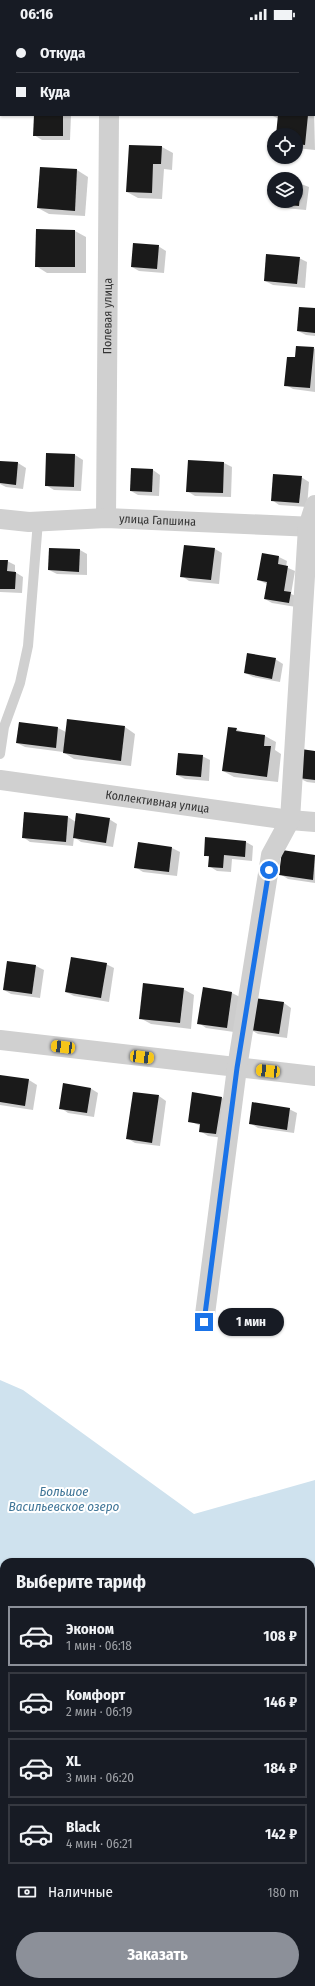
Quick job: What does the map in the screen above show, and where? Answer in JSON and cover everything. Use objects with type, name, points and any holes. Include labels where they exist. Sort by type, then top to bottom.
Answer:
[{"type":"street","name":"Полевая улица","points":[[106,518],[109,116]]},
{"type":"street","points":[[204,1322],[237,1068],[271,855],[290,820],[311,527],[315,505]]},
{"type":"street","name":"улица Гапшина","points":[[0,519],[38,521],[106,518],[311,527]]},
{"type":"street","name":"Коллективная улица","points":[[0,780],[290,820],[315,822]]},
{"type":"street","points":[[0,1040],[315,1076]]},
{"type":"lane","points":[[0,754],[4,727],[20,683],[28,646],[38,521]]},
{"type":"water","name":"Большое Васильевское озеро","points":[[0,1380],[23,1390],[194,1514],[315,1480],[315,1558],[0,1558]]},
{"type":"building","points":[[34,116],[63,116],[63,136],[33,136]]},
{"type":"building","points":[[278,116],[308,116],[305,145],[303,145],[303,128],[277,128]]},
{"type":"building","points":[[129,145],[162,146],[161,164],[153,164],[152,193],[126,192]]},
{"type":"building","points":[[40,167],[77,169],[75,211],[37,208]]},
{"type":"building","points":[[36,229],[75,230],[75,267],[35,267]]},
{"type":"building","points":[[133,243],[159,245],[157,269],[131,267]]},
{"type":"building","points":[[266,254],[300,257],[297,284],[264,281]]},
{"type":"building","points":[[299,307],[315,308],[315,333],[297,331]]},
{"type":"building","points":[[296,346],[314,347],[310,388],[284,386],[287,357],[295,357]]},
{"type":"building","points":[[46,453],[75,454],[74,487],[45,486]]},
{"type":"building","points":[[188,460],[224,462],[223,493],[186,492]]},
{"type":"building","points":[[0,461],[18,462],[16,485],[0,483]]},
{"type":"building","points":[[131,468],[153,469],[152,492],[130,491]]},
{"type":"building","points":[[273,474],[302,476],[299,503],[271,501]]},
{"type":"building","points":[[184,545],[215,548],[211,580],[180,577]]},
{"type":"building","points":[[49,548],[80,549],[79,572],[48,570]]},
{"type":"building","points":[[262,553],[279,556],[278,564],[288,566],[284,591],[291,592],[289,603],[264,599],[267,582],[257,580]]},
{"type":"building","points":[[0,560],[8,560],[7,571],[16,572],[15,589],[0,589]]},
{"type":"building","points":[[247,653],[276,658],[272,679],[244,673]]},
{"type":"building","points":[[67,719],[125,726],[121,761],[63,753]]},
{"type":"building","points":[[19,722],[58,727],[56,748],[16,743]]},
{"type":"building","points":[[228,727],[237,728],[236,731],[265,735],[264,746],[271,746],[267,777],[222,771]]},
{"type":"building","points":[[301,749],[315,751],[315,780],[298,778]]},
{"type":"building","points":[[178,753],[203,755],[201,777],[176,775]]},
{"type":"building","points":[[24,812],[68,816],[66,842],[22,838]]},
{"type":"building","points":[[76,813],[110,818],[106,843],[73,838]]},
{"type":"building","points":[[205,837],[246,841],[245,857],[224,855],[223,868],[208,867],[209,856],[204,856]]},
{"type":"building","points":[[138,842],[172,847],[169,872],[134,868]]},
{"type":"building","points":[[282,850],[315,855],[313,880],[279,875]]},
{"type":"building","points":[[71,957],[107,963],[101,998],[65,992]]},
{"type":"building","points":[[7,961],[36,965],[32,994],[3,990]]},
{"type":"building","points":[[143,983],[184,988],[180,1023],[139,1019]]},
{"type":"building","points":[[203,987],[232,992],[227,1028],[197,1024]]},
{"type":"building","points":[[254,998],[284,1002],[279,1034],[250,1030]]},
{"type":"building","points":[[0,1075],[29,1079],[25,1106],[0,1102]]},
{"type":"building","points":[[63,1083],[91,1088],[87,1113],[59,1109]]},
{"type":"building","points":[[133,1092],[159,1095],[152,1143],[126,1139]]},
{"type":"building","points":[[192,1092],[222,1097],[216,1134],[199,1132],[200,1124],[188,1122]]},
{"type":"building","points":[[252,1102],[290,1108],[287,1130],[249,1124]]},
{"type":"route","points":[[204,1322],[237,1068],[269,870]]}]
